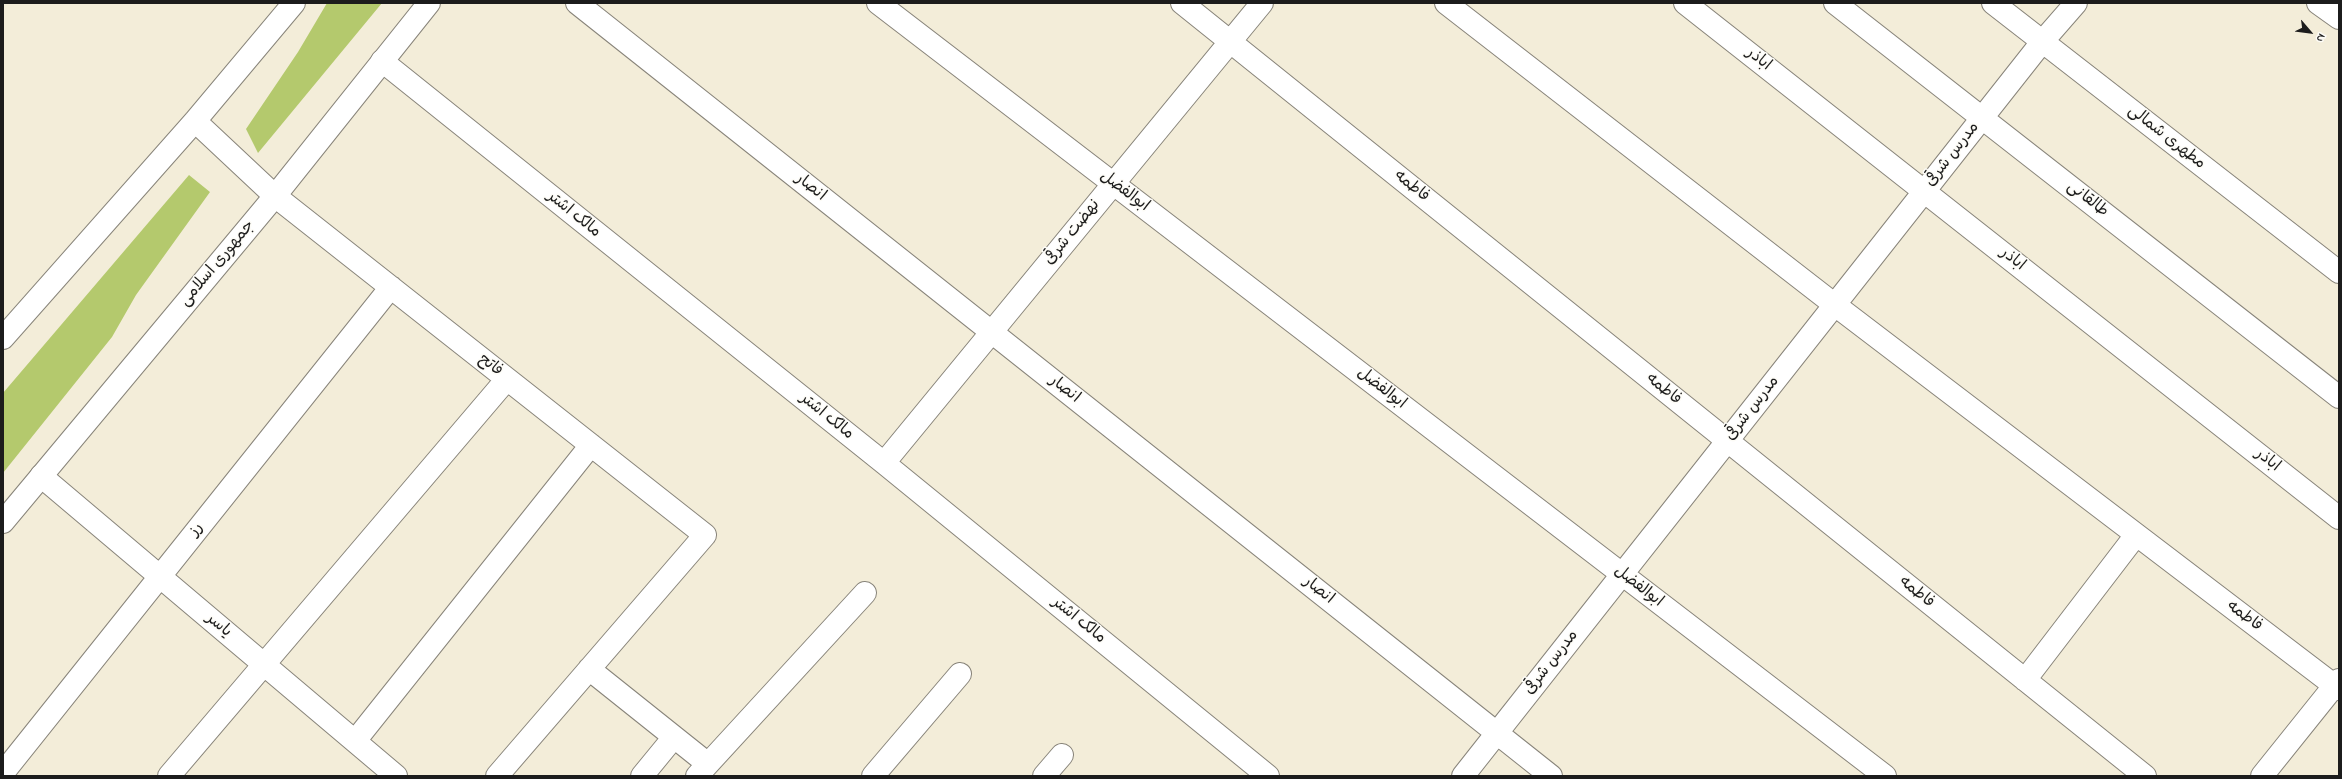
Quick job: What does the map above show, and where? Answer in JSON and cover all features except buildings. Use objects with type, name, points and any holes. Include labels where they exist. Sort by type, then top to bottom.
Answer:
[{"type":"street","points":[[3,338],[195,121],[294,3]]},
{"type":"street","name":"جمهوری اسلامی","points":[[3,522],[275,196],[429,3]]},
{"type":"street","name":"انصار","points":[[577,3],[1551,776]]},
{"type":"street","name":"ابوالفضل","points":[[878,3],[1885,776]]},
{"type":"street","name":"فاطمه","points":[[1182,3],[2145,776]]},
{"type":"street","name":"نهضت شرقی","points":[[884,463],[1262,3]]},
{"type":"street","name":"فاطمه","points":[[1446,3],[1835,305],[2136,535],[2338,685]]},
{"type":"street","name":"اباذر","points":[[1685,3],[2339,518]]},
{"type":"street","name":"طالقانی","points":[[1835,3],[2339,397]]},
{"type":"street","name":"مطهری شمالی","points":[[1993,3],[2339,272]]},
{"type":"street","name":"مدرس شرقی","points":[[1463,776],[2042,42],[2076,3]]},
{"type":"street","points":[[2318,3],[2339,18]]},
{"type":"street","name":"مالک اشتر","points":[[382,61],[884,463],[1268,776]]},
{"type":"street","name":"فاتح","points":[[195,121],[275,196],[705,535],[589,669]]},
{"type":"street","name":"رز","points":[[3,773],[390,287]]},
{"type":"street","points":[[169,776],[507,379]]},
{"type":"street","points":[[354,741],[591,445]]},
{"type":"street","name":"یاسر","points":[[41,476],[396,776]]},
{"type":"street","points":[[2025,680],[2136,535]]},
{"type":"street","points":[[497,776],[589,669],[674,737],[703,770],[865,593]]},
{"type":"street","points":[[873,776],[960,674]]},
{"type":"street","points":[[2262,776],[2338,685]]},
{"type":"street","points":[[642,776],[674,737]]},
{"type":"street","points":[[1044,776],[1062,755]]},
{"type":"green space","points":[[327,3],[382,3],[258,153],[246,129],[298,52]]},
{"type":"green space","points":[[189,175],[210,192],[136,295],[112,337],[3,473],[3,393]]}]
